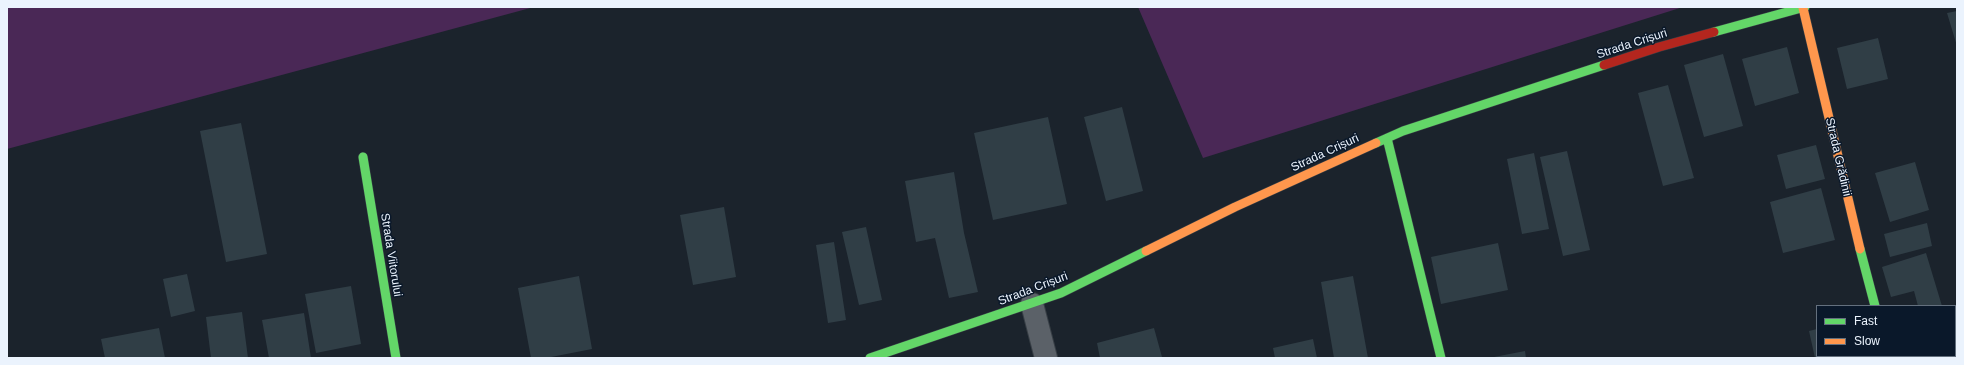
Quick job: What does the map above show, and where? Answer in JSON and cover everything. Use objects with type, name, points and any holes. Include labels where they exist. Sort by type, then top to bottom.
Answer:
[{"type":"street","name":"Strada Crișuri","points":[[870,358],[1061,293],[1236,207],[1403,131],[1659,47],[1804,7]]},
{"type":"street","name":"Strada Grădinii","points":[[1804,7],[1842,176],[1875,305]]},
{"type":"street","points":[[1387,138],[1441,358]]},
{"type":"street","name":"Strada Viitorului","points":[[363,156],[396,358]]},
{"type":"street","points":[[1032,304],[1046,358]]},
{"type":"shaded area","points":[[7,7],[534,7],[7,149]]},
{"type":"shaded area","points":[[1138,7],[1683,7],[1203,158]]},
{"type":"building","points":[[1957,11],[1957,46],[1947,13]]},
{"type":"building","points":[[1878,38],[1888,79],[1847,89],[1837,48]]},
{"type":"building","points":[[1787,47],[1799,93],[1755,106],[1742,59]]},
{"type":"building","points":[[1723,54],[1743,126],[1704,137],[1684,65]]},
{"type":"building","points":[[1668,85],[1694,178],[1663,186],[1638,93]]},
{"type":"building","points":[[1122,107],[1143,191],[1106,201],[1084,117]]},
{"type":"building","points":[[1048,117],[1067,204],[993,220],[974,133]]},
{"type":"building","points":[[241,123],[267,254],[226,262],[200,131]]},
{"type":"building","points":[[1816,145],[1825,179],[1786,189],[1777,155]]},
{"type":"building","points":[[1567,151],[1590,250],[1563,256],[1540,157]]},
{"type":"building","points":[[1534,153],[1549,229],[1522,234],[1507,159]]},
{"type":"building","points":[[1915,162],[1929,210],[1890,222],[1875,173]]},
{"type":"building","points":[[954,172],[964,233],[978,292],[949,298],[935,238],[916,242],[905,181]]},
{"type":"building","points":[[1821,188],[1835,240],[1783,253],[1770,202]]},
{"type":"building","points":[[724,207],[736,277],[693,285],[680,215]]},
{"type":"building","points":[[1927,223],[1932,246],[1890,257],[1884,234]]},
{"type":"building","points":[[866,227],[882,300],[859,305],[842,232]]},
{"type":"building","points":[[834,242],[846,320],[828,323],[816,245]]},
{"type":"building","points":[[1498,243],[1508,290],[1441,304],[1431,257]]},
{"type":"building","points":[[1926,253],[1942,305],[1918,305],[1914,291],[1891,297],[1882,267]]},
{"type":"building","points":[[187,274],[195,311],[171,317],[163,279]]},
{"type":"building","points":[[579,276],[592,349],[546,358],[531,358],[518,288]]},
{"type":"building","points":[[1353,276],[1368,358],[1334,358],[1321,282]]},
{"type":"building","points":[[351,286],[361,344],[316,353],[305,294]]},
{"type":"building","points":[[242,312],[248,358],[211,358],[206,317]]},
{"type":"building","points":[[304,313],[311,358],[269,358],[262,320]]},
{"type":"building","points":[[159,328],[165,358],[105,358],[101,339]]},
{"type":"building","points":[[1154,328],[1162,357],[1100,358],[1097,343]]},
{"type":"building","points":[[1816,329],[1816,357],[1848,357],[1815,358],[1809,331]]},
{"type":"building","points":[[1313,339],[1317,358],[1275,358],[1273,348]]},
{"type":"building","points":[[1956,346],[1957,358],[1910,358],[1956,357]]},
{"type":"building","points":[[1525,351],[1526,358],[1494,358],[1494,357]]},
{"type":"traffic: fast","points":[[1714,32],[1805,7]]},
{"type":"traffic: fast","points":[[1376,143],[1403,131],[1604,65]]},
{"type":"traffic: fast","points":[[1387,138],[1441,358]]},
{"type":"traffic: fast","points":[[363,157],[396,358]]},
{"type":"traffic: fast","points":[[1860,249],[1875,305]]},
{"type":"traffic: fast","points":[[870,358],[1061,293],[1146,251]]},
{"type":"traffic: slow","points":[[1803,8],[1860,249]]},
{"type":"traffic: slow","points":[[1146,251],[1235,207],[1376,143]]},
{"type":"traffic: jam","points":[[1604,65],[1659,47],[1714,32]]}]
